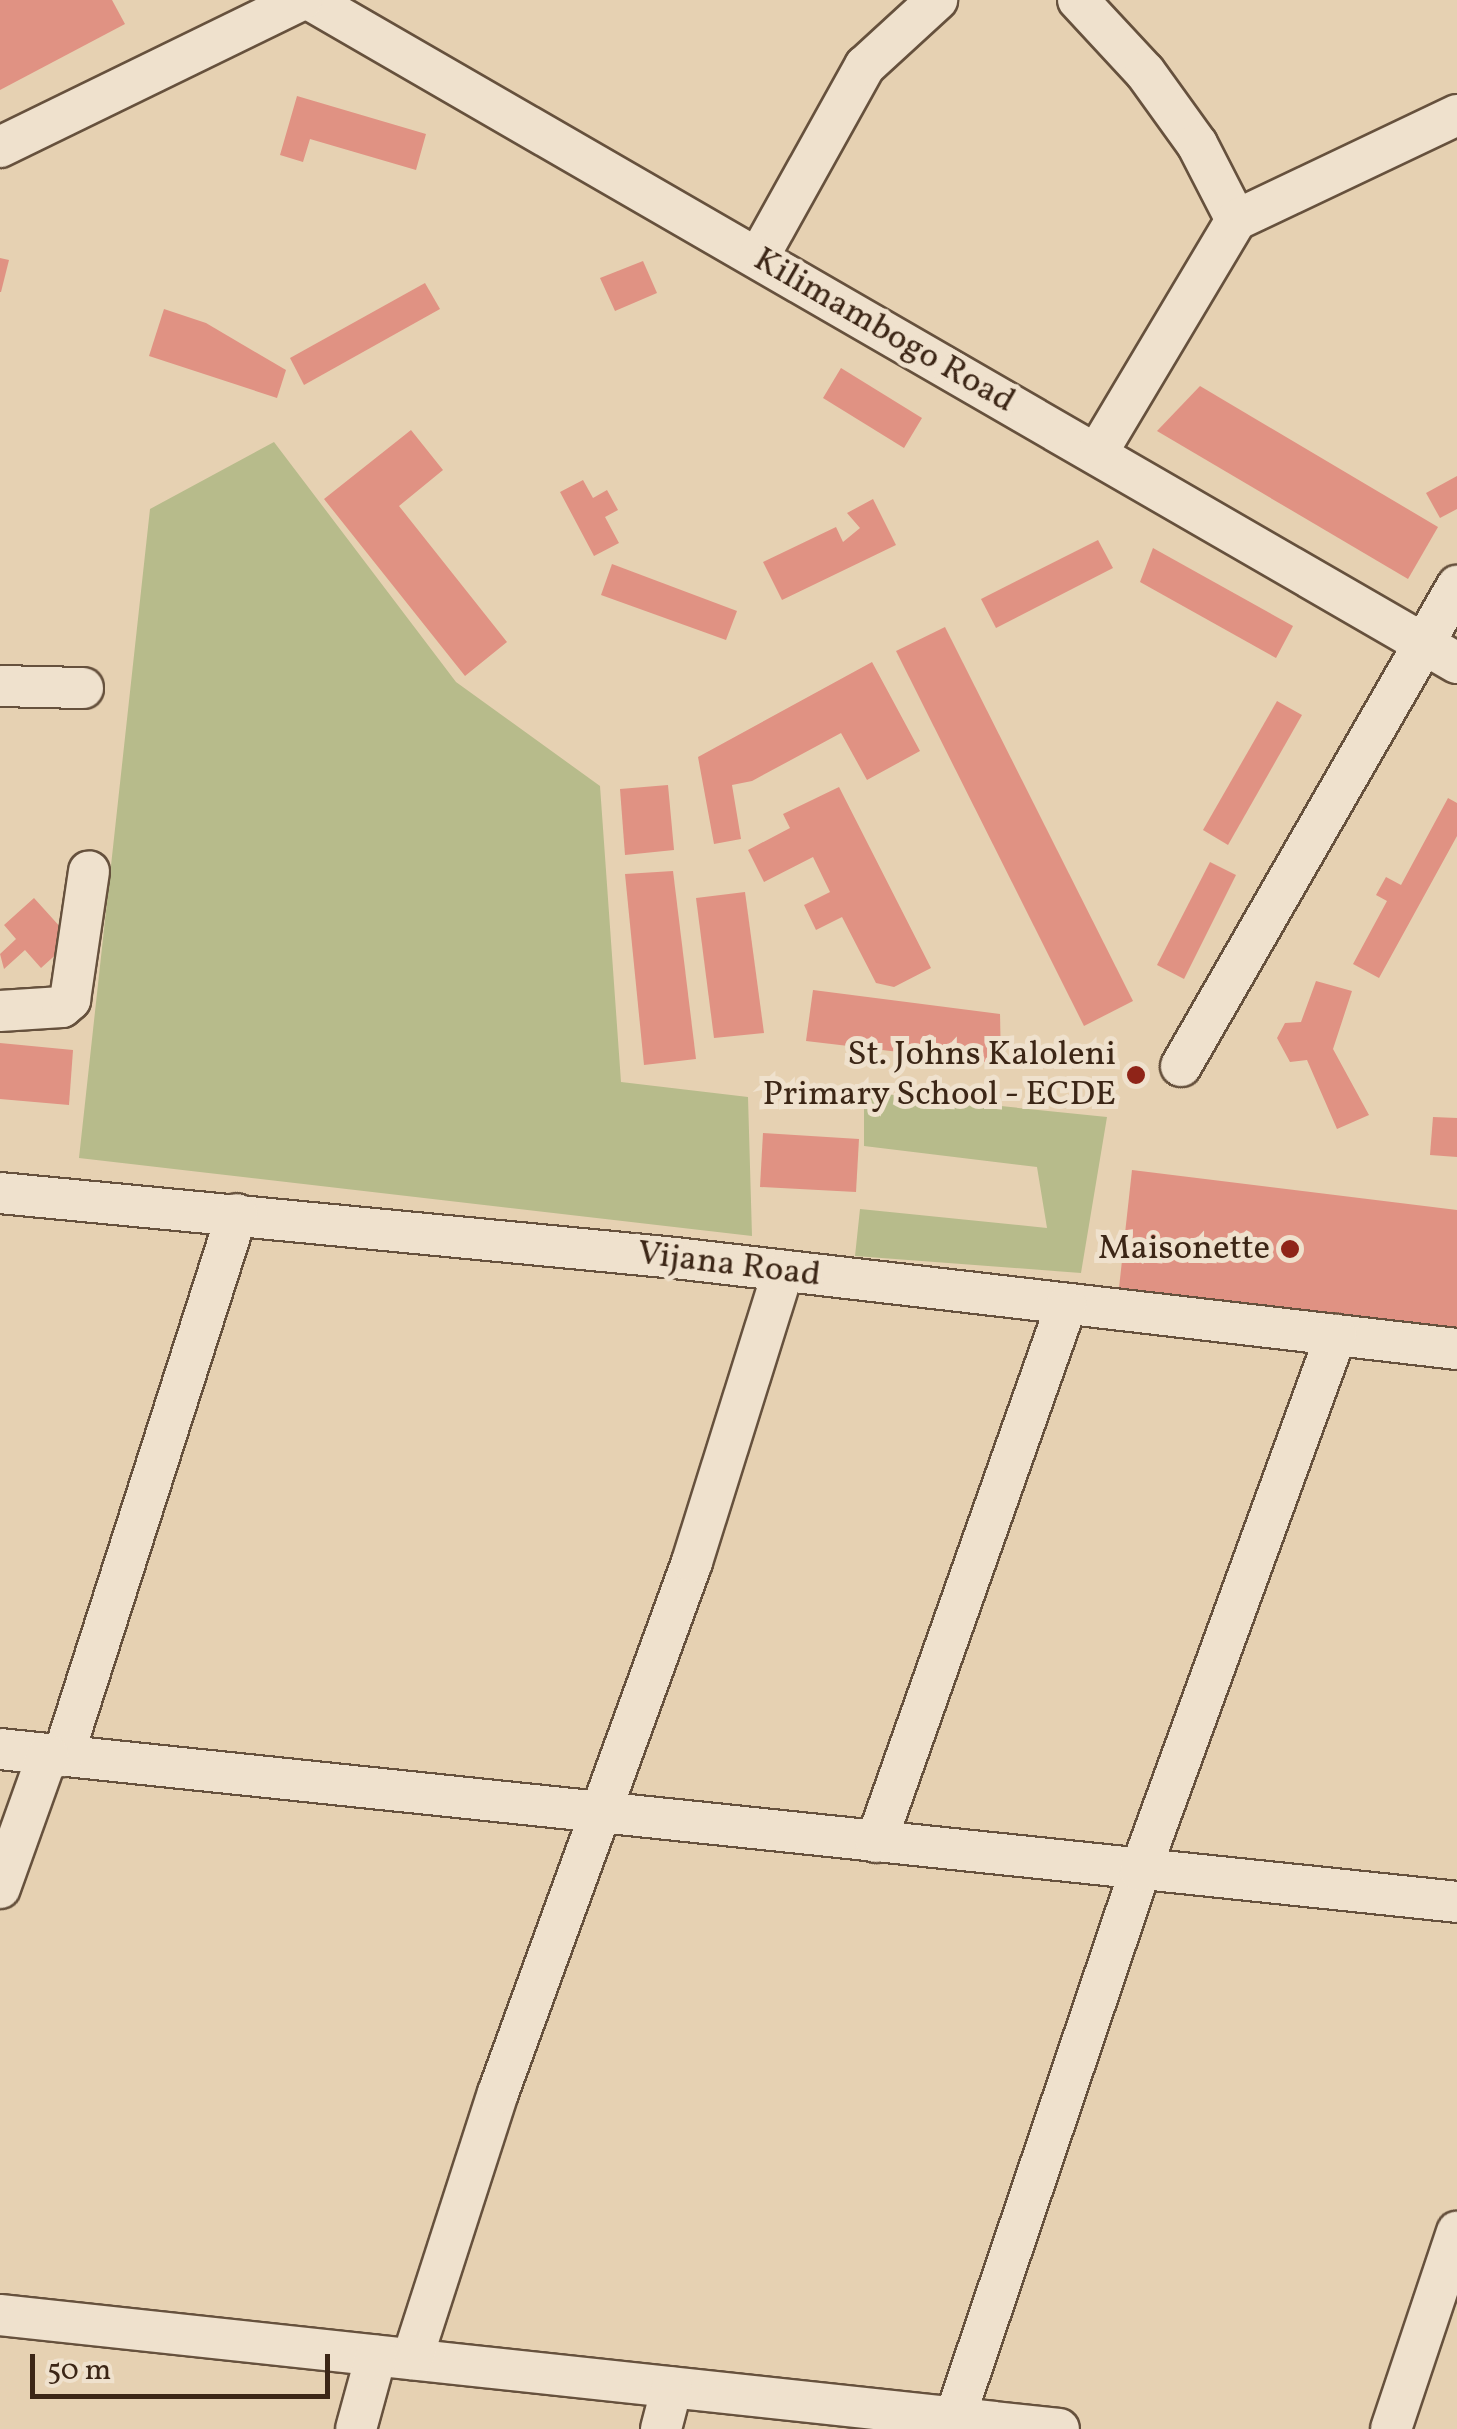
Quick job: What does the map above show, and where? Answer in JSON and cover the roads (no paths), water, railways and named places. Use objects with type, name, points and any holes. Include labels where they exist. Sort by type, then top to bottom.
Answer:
[{"type":"street","points":[[0,147],[306,0]]},
{"type":"street","name":"Kilimambogo Road","points":[[306,0],[1441,654]]},
{"type":"street","points":[[758,258],[865,66],[937,0]]},
{"type":"street","points":[[1078,0],[1145,72],[1197,144],[1236,220]]},
{"type":"street","points":[[1097,454],[1236,220],[1457,115]]},
{"type":"street","points":[[1181,1066],[1441,654],[1457,586]]},
{"type":"street","points":[[0,686],[83,688]]},
{"type":"street","points":[[0,1012],[62,1007],[70,1000],[89,871]]},
{"type":"street","name":"Vijana Road","points":[[0,1193],[783,1272],[1457,1349]]},
{"type":"street","points":[[0,1888],[55,1755],[237,1214]]},
{"type":"street","points":[[356,2429],[394,2357],[498,2093],[692,1562],[783,1272]]},
{"type":"street","points":[[876,1842],[1066,1306]]},
{"type":"street","points":[[952,2423],[1140,1871],[1336,1335]]},
{"type":"street","points":[[0,1749],[1457,1902]]},
{"type":"street","points":[[1390,2429],[1457,2232]]},
{"type":"street","points":[[0,2315],[672,2387],[952,2423],[1059,2429]]},
{"type":"street","points":[[661,2429],[672,2387]]},
{"type":"place","name":"St. Johns Kaloleni Primary School - ECDE","points":[[1136,1075]]},
{"type":"place","name":"Maisonette","points":[[1290,1249]]}]
